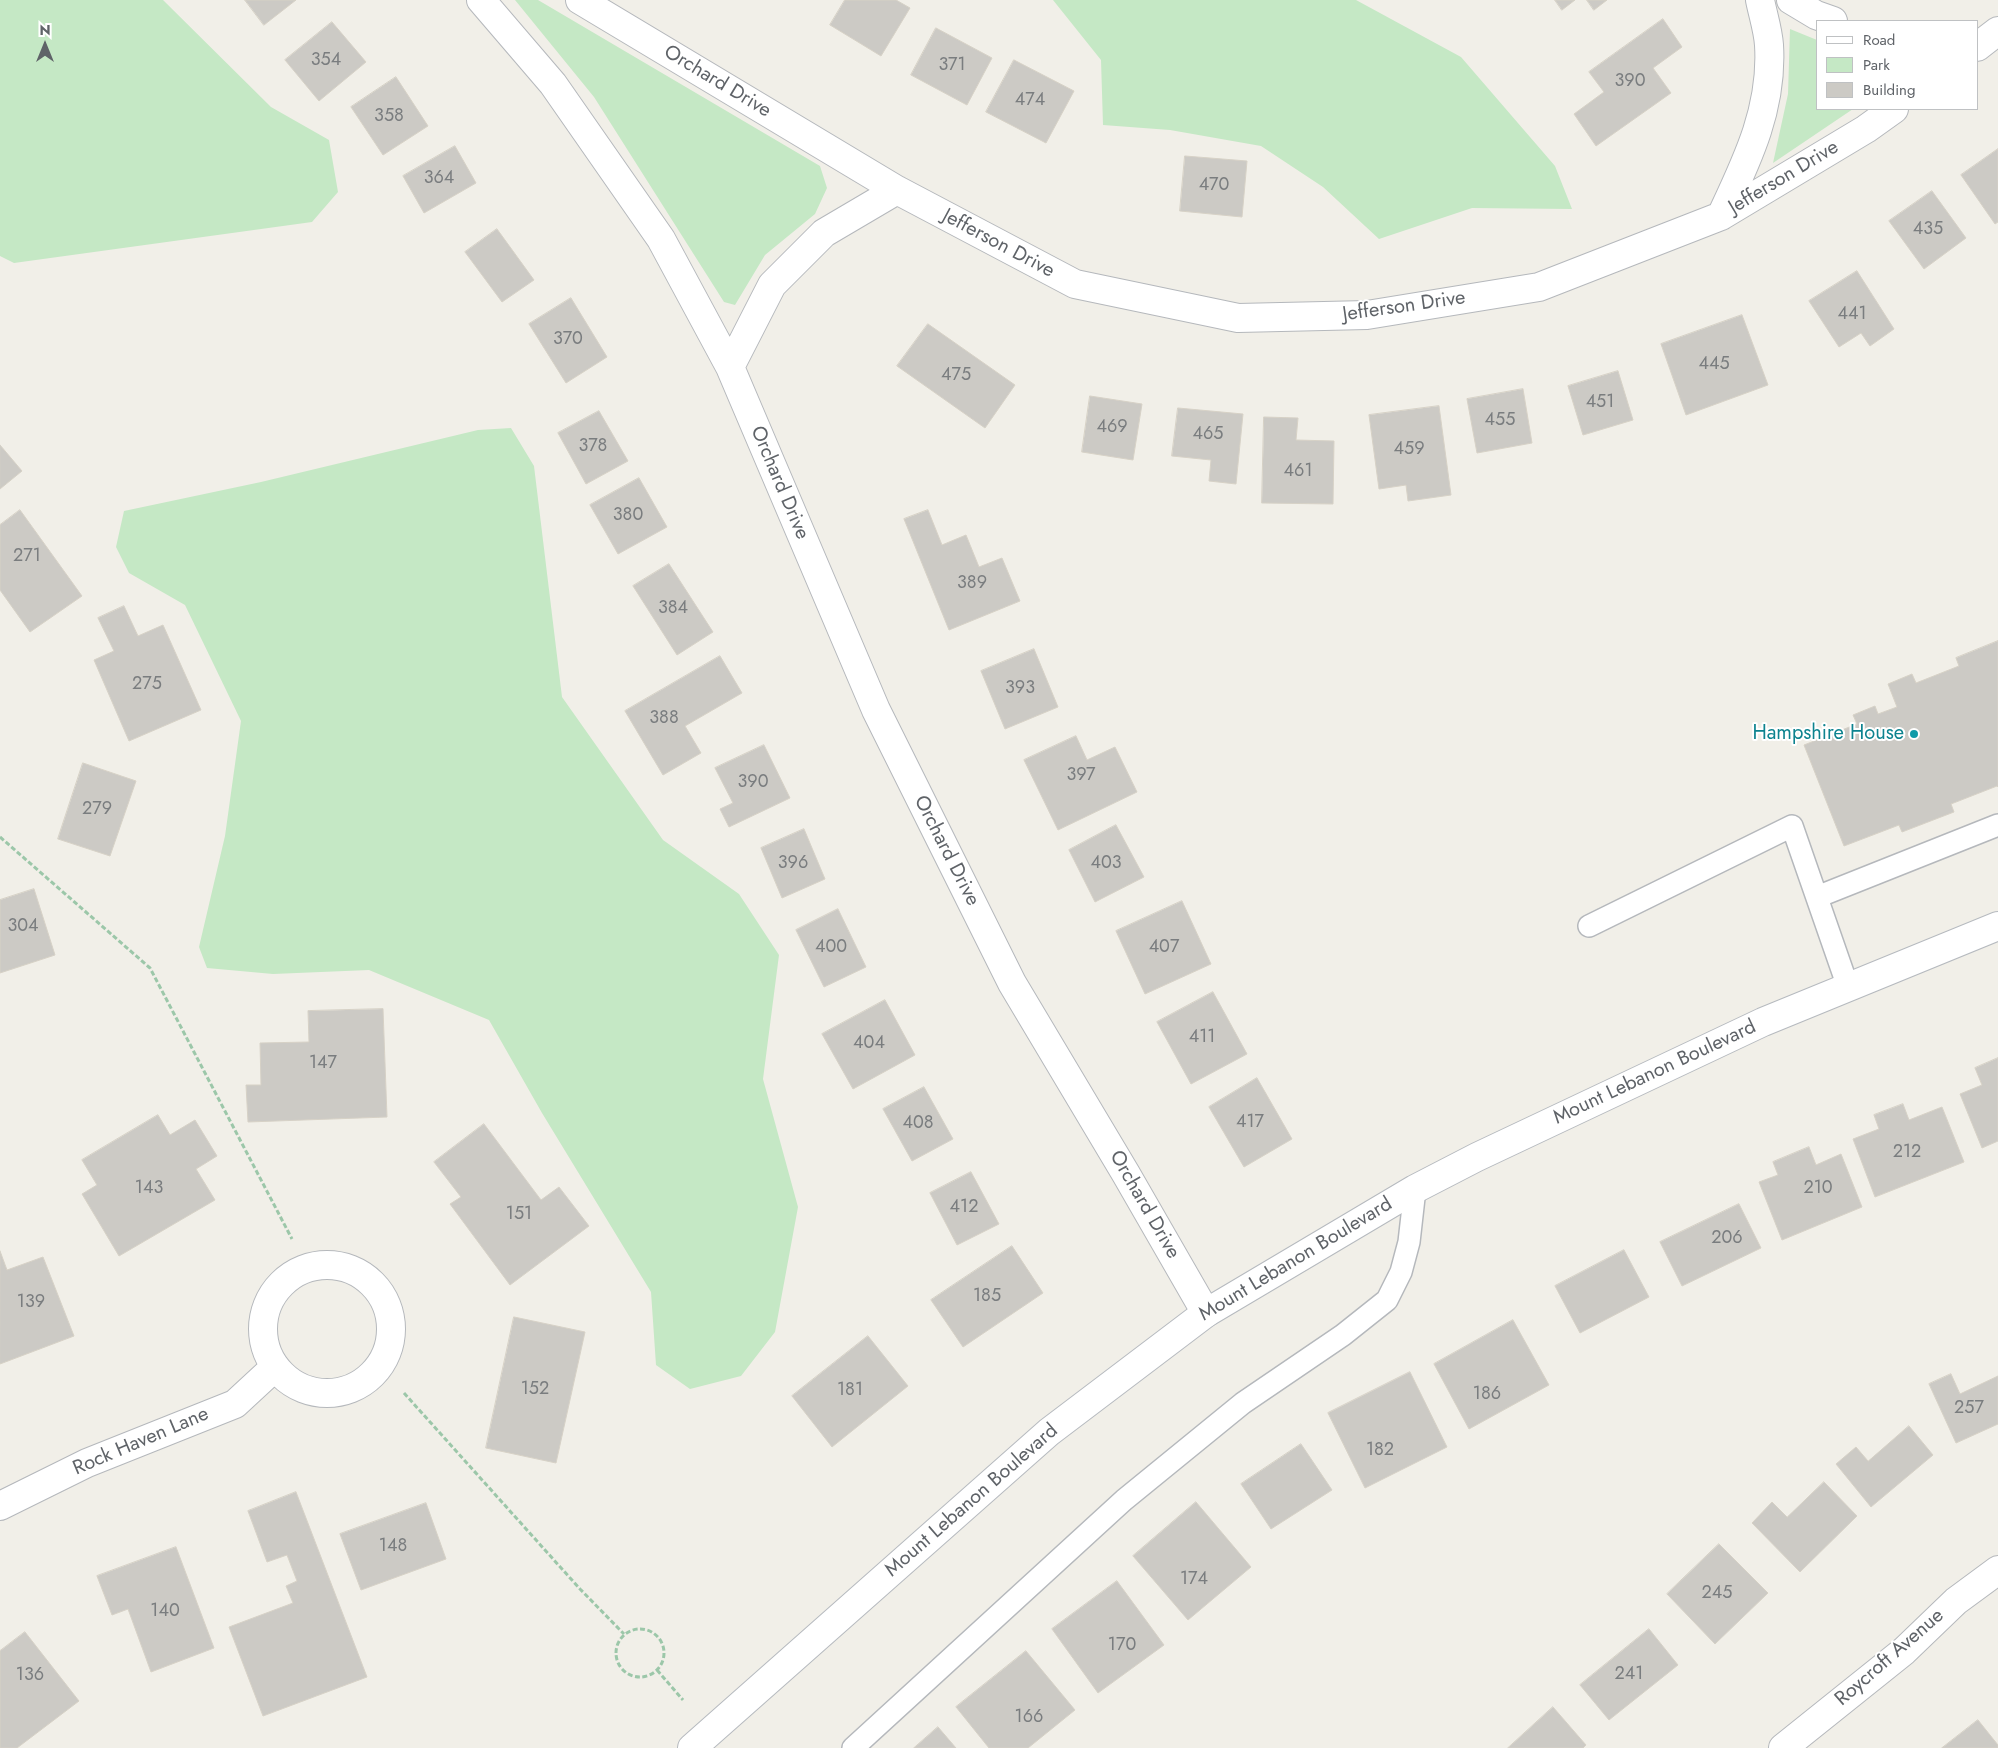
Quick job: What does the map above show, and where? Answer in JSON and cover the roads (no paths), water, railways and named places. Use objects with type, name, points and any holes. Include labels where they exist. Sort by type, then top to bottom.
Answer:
[{"type":"street","name":"Orchard Drive","points":[[481,0],[553,84],[661,239],[730,368],[876,710],[1012,983],[1206,1313]]},
{"type":"street","name":"Orchard Drive","points":[[580,0],[897,190]]},
{"type":"street","points":[[1721,216],[1751,151],[1766,96],[1769,45],[1760,0]]},
{"type":"street","points":[[1791,0],[1816,15],[1831,20]]},
{"type":"street","points":[[1978,33],[1998,31]]},
{"type":"street","points":[[1978,46],[1998,31]]},
{"type":"street","name":"Jefferson Drive","points":[[897,190],[1075,284],[1238,318],[1367,316],[1539,287],[1721,216],[1866,129],[1893,110]]},
{"type":"street","points":[[730,368],[772,285],[824,233],[897,190]]},
{"type":"street","name":"Mount Lebanon Boulevard","points":[[692,1748],[1049,1432],[1206,1313],[1415,1189],[1477,1157],[1763,1022],[1998,926]]},
{"type":"street","points":[[326,1265],[346,1267],[364,1276],[378,1291],[388,1308],[392,1328],[389,1348],[380,1366],[366,1381],[348,1390],[327,1393],[307,1390],[289,1382],[275,1367],[265,1350],[262,1330],[265,1310],[274,1292],[288,1278],[306,1268],[326,1265]]},
{"type":"street","name":"Rock Haven Lane","points":[[0,1506],[87,1463],[235,1404],[275,1367]]},
{"type":"street","name":"Roycroft Avenue","points":[[1783,1748],[1904,1650],[1956,1601],[1998,1570]]},
{"type":"lane","points":[[1817,897],[1998,825]]},
{"type":"lane","points":[[1588,926],[1792,826],[1848,988]]},
{"type":"lane","points":[[853,1748],[1124,1500],[1243,1403],[1343,1335],[1387,1300],[1401,1272],[1409,1242],[1415,1189]]},
{"type":"place","name":"Hampshire House","points":[[1914,734]]}]
